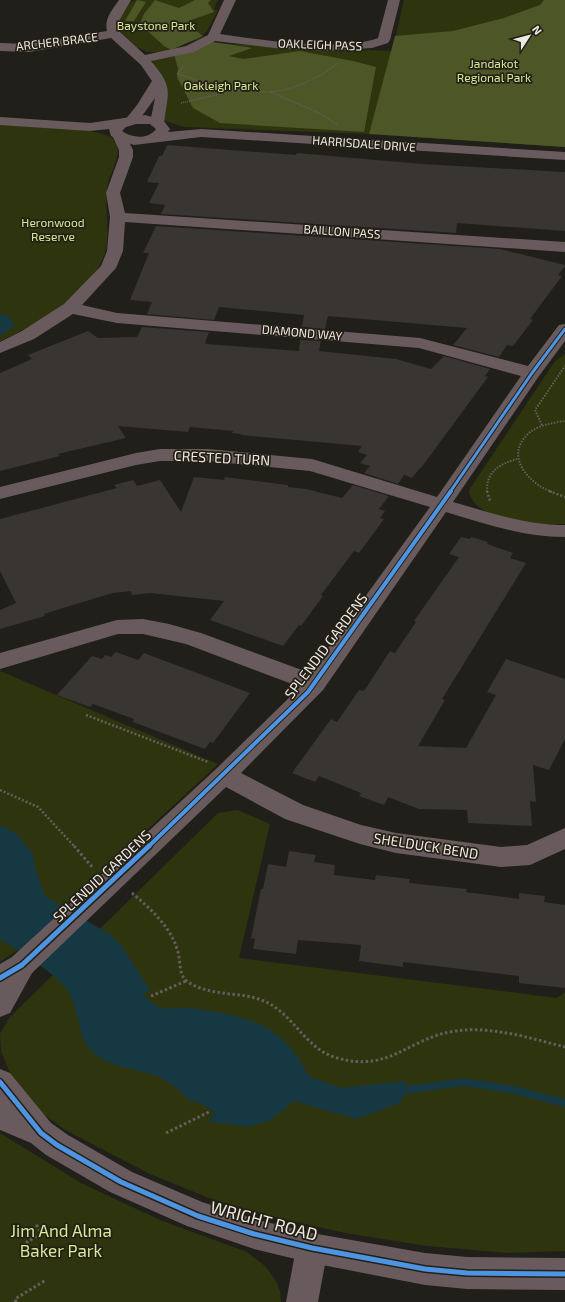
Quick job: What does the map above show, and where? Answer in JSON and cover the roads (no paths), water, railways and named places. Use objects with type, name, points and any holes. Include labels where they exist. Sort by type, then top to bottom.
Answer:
[{"type":"street","points":[[125,0],[111,25],[114,34],[150,67],[158,82],[162,98],[158,109],[156,131],[126,157]]},
{"type":"street","points":[[142,59],[190,49],[213,37],[230,0]]},
{"type":"street","name":"OAKLEIGH PASS","points":[[213,37],[245,42],[342,48],[370,46],[384,40],[394,0]]},
{"type":"street","name":"ARCHER BRACE","points":[[0,47],[28,48],[114,34]]},
{"type":"street","points":[[122,129],[143,107],[158,82]]},
{"type":"street","points":[[0,121],[122,129],[148,120],[156,131]]},
{"type":"street","points":[[122,129],[134,140],[156,131]]},
{"type":"street","points":[[0,348],[28,335],[70,308],[108,268],[115,251],[118,217],[113,192],[126,157],[122,129]]},
{"type":"street","name":"HARRISDALE DRIVE","points":[[156,131],[565,156]]},
{"type":"street","name":"HARRISDALE DRIVE","points":[[533,154],[565,161]]},
{"type":"street","name":"BAILLON PASS","points":[[118,217],[565,248]]},
{"type":"street","name":"DIAMOND WAY","points":[[70,308],[117,318],[420,343],[532,373]]},
{"type":"street","name":"SPLENDID GARDENS","points":[[0,1005],[11,971],[113,880],[216,768],[293,709],[315,684],[532,373],[563,336]]},
{"type":"street","name":"CRESTED TURN","points":[[0,493],[136,459],[160,455],[208,455],[312,466],[516,527],[542,531],[565,531]]},
{"type":"street","points":[[0,661],[118,627],[131,625],[150,626],[174,632],[315,684]]},
{"type":"street","name":"SHELDUCK BEND","points":[[216,768],[267,799],[294,812],[360,834],[396,844],[501,857],[530,855],[562,843]]},
{"type":"street","name":"WRIGHT ROAD","points":[[0,1082],[41,1133],[57,1145],[122,1182],[198,1216],[254,1234],[312,1248],[425,1269],[467,1273],[565,1274]]},
{"type":"street","name":"WRIGHT ROAD","points":[[0,1116],[41,1133]]},
{"type":"street","points":[[302,1302],[312,1248]]},
{"type":"water","points":[[0,314],[10,317],[14,326],[0,336]]},
{"type":"water","points":[[0,825],[16,833],[33,854],[34,864],[45,896],[111,935],[121,945],[150,990],[144,993],[153,1004],[168,1009],[187,1008],[206,1010],[242,1018],[258,1024],[273,1032],[286,1043],[298,1058],[308,1076],[341,1088],[406,1081],[406,1091],[400,1103],[356,1119],[294,1101],[271,1120],[248,1127],[207,1121],[215,1115],[210,1109],[188,1099],[167,1081],[153,1075],[107,1062],[100,1058],[91,1051],[82,1035],[76,1009],[68,991],[55,977],[37,963],[0,939]]},
{"type":"waterway","points":[[398,1091],[464,1082],[514,1090],[565,1103]]},
{"type":"park label","name":"Baystone Park","points":[[156,26]]},
{"type":"park label","name":"Jandakot Regional Park","points":[[494,71]]},
{"type":"park label","name":"Oakleigh Park","points":[[221,86]]},
{"type":"park label","name":"Heronwood Reserve","points":[[53,230]]},
{"type":"park label","name":"Jim And Alma Baker Park","points":[[61,1241]]}]
